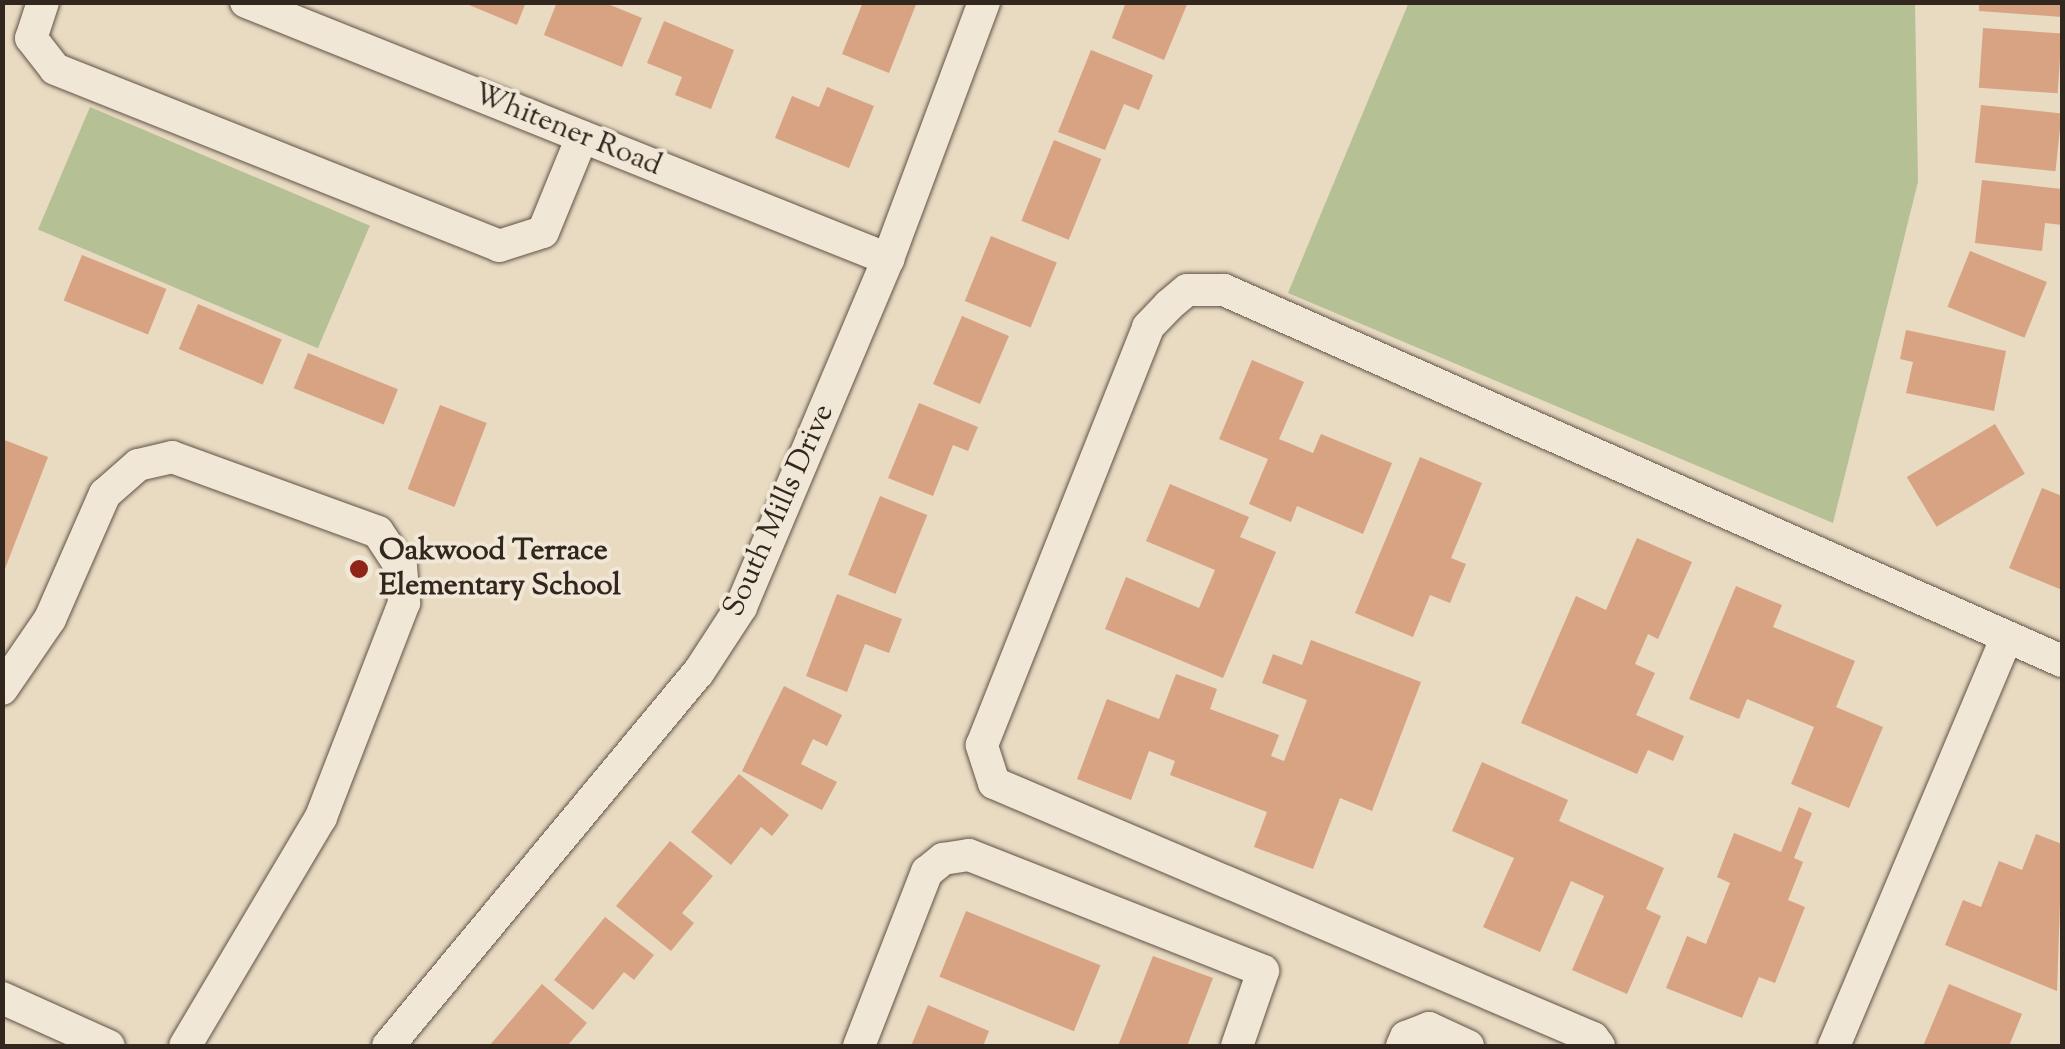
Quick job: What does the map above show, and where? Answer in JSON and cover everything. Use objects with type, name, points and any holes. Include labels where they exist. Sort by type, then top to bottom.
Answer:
[{"type":"street","points":[[43,2],[31,38],[54,69],[499,246],[543,232],[582,137]]},
{"type":"street","name":"Whitener Road","points":[[246,2],[888,259]]},
{"type":"street","name":"South Mills Drive","points":[[388,1046],[698,673],[741,607],[888,259],[984,2]]},
{"type":"street","points":[[1599,1046],[1593,1038],[994,783],[982,745],[1148,327],[1168,305],[1187,290],[1224,290],[2062,661]]},
{"type":"street","points":[[2,689],[50,618],[106,494],[138,464],[172,457],[378,532],[401,566],[404,602],[320,817],[186,1046]]},
{"type":"street","points":[[1834,1046],[2006,638]]},
{"type":"street","points":[[859,1046],[927,872],[943,859],[969,855],[1263,970],[1237,1046]]},
{"type":"street","points":[[2,998],[110,1046]]},
{"type":"street","points":[[1402,1046],[1406,1037],[1429,1028],[1468,1046]]},
{"type":"green space","points":[[1409,2],[1915,3],[1918,182],[1833,523],[1288,293]]},
{"type":"green space","points":[[90,107],[370,226],[318,348],[38,229]]},
{"type":"building","points":[[462,2],[526,2],[517,25]]},
{"type":"building","points":[[557,2],[603,2],[642,18],[622,67],[544,35]]},
{"type":"building","points":[[863,2],[917,2],[889,73],[842,54]]},
{"type":"building","points":[[1126,2],[1188,2],[1164,60],[1112,38]]},
{"type":"building","points":[[1979,2],[2062,2],[2062,17],[1979,11]]},
{"type":"building","points":[[664,21],[734,50],[711,109],[675,95],[682,77],[647,63]]},
{"type":"building","points":[[1983,28],[2062,34],[2058,93],[1979,88]]},
{"type":"building","points":[[1091,50],[1153,75],[1139,110],[1124,104],[1105,150],[1058,132]]},
{"type":"building","points":[[827,87],[874,106],[849,168],[775,138],[792,96],[819,107]]},
{"type":"building","points":[[1981,105],[2062,113],[2055,171],[1975,163]]},
{"type":"building","points":[[1054,140],[1101,159],[1069,240],[1021,221]]},
{"type":"building","points":[[1982,180],[2062,189],[2062,225],[2045,223],[2042,251],[1975,243]]},
{"type":"building","points":[[991,236],[1057,263],[1031,327],[965,301]]},
{"type":"building","points":[[1970,251],[2047,282],[2024,338],[1948,307]]},
{"type":"building","points":[[82,255],[166,289],[148,335],[64,300]]},
{"type":"building","points":[[198,304],[282,340],[263,385],[179,349]]},
{"type":"building","points":[[962,316],[1009,336],[980,404],[933,384]]},
{"type":"building","points":[[1906,330],[2006,351],[1994,411],[1906,393],[1913,362],[1900,359]]},
{"type":"building","points":[[308,353],[398,389],[384,425],[294,388]]},
{"type":"building","points":[[1252,360],[1304,382],[1279,439],[1313,453],[1321,434],[1392,463],[1363,534],[1297,506],[1291,522],[1249,504],[1268,459],[1219,439]]},
{"type":"building","points":[[919,403],[978,427],[968,451],[953,445],[933,496],[888,478]]},
{"type":"building","points":[[440,405],[487,423],[454,507],[408,489]]},
{"type":"building","points":[[1995,424],[2025,474],[1937,527],[1907,477]]},
{"type":"building","points":[[2,439],[48,457],[3,574],[2,574]]},
{"type":"building","points":[[1420,457],[1482,483],[1451,558],[1466,564],[1450,603],[1430,595],[1413,637],[1355,613]]},
{"type":"building","points":[[1170,484],[1249,517],[1240,537],[1276,552],[1223,678],[1105,629],[1126,577],[1199,608],[1215,570],[1146,541]]},
{"type":"building","points":[[2042,488],[2062,496],[2062,590],[2009,568]]},
{"type":"building","points":[[880,496],[927,515],[895,594],[848,575]]},
{"type":"building","points":[[1637,538],[1692,562],[1658,639],[1648,634],[1635,664],[1655,673],[1636,715],[1684,736],[1673,761],[1648,750],[1637,774],[1521,723],[1576,596],[1606,610]]},
{"type":"building","points":[[1736,586],[1782,605],[1773,627],[1855,661],[1836,707],[1883,727],[1849,808],[1791,784],[1814,727],[1747,699],[1739,719],[1689,699]]},
{"type":"building","points":[[837,594],[902,619],[889,653],[865,644],[847,692],[806,676]]},
{"type":"building","points":[[1311,640],[1421,682],[1372,811],[1340,798],[1313,869],[1254,847],[1267,812],[1170,775],[1175,761],[1149,751],[1131,800],[1077,779],[1107,699],[1159,719],[1176,674],[1217,689],[1210,709],[1279,735],[1271,756],[1284,761],[1307,700],[1262,683],[1273,654],[1302,665]]},
{"type":"building","points":[[784,686],[842,715],[827,746],[813,739],[801,764],[837,782],[822,810],[742,771]]},
{"type":"building","points":[[1482,762],[1568,800],[1559,821],[1664,868],[1646,909],[1661,916],[1627,994],[1572,970],[1604,896],[1571,881],[1540,952],[1483,927],[1514,858],[1452,831]]},
{"type":"building","points":[[739,774],[789,815],[772,836],[761,827],[731,865],[691,832]]},
{"type":"building","points":[[1799,807],[1812,813],[1794,858],[1803,862],[1788,900],[1805,907],[1775,983],[1759,977],[1742,1018],[1666,988],[1687,936],[1706,944],[1730,883],[1717,877],[1734,833],[1781,852]]},
{"type":"building","points":[[2036,834],[2062,844],[2057,991],[1945,945],[1963,900],[1981,907],[1999,861],[2022,870]]},
{"type":"building","points":[[670,841],[713,876],[682,913],[694,923],[671,951],[616,906]]},
{"type":"building","points":[[966,911],[1100,965],[1074,1031],[939,977]]},
{"type":"building","points":[[605,917],[654,955],[634,980],[624,972],[593,1010],[554,980]]},
{"type":"building","points":[[1153,956],[1213,978],[1187,1046],[1118,1046]]},
{"type":"building","points":[[542,984],[587,1023],[567,1046],[489,1046]]},
{"type":"building","points":[[1949,984],[2022,1014],[2009,1046],[1923,1046]]},
{"type":"building","points":[[928,1005],[989,1031],[983,1046],[911,1046]]},
{"type":"place","name":"Oakwood Terrace Elementary School","points":[[359,569]]}]
